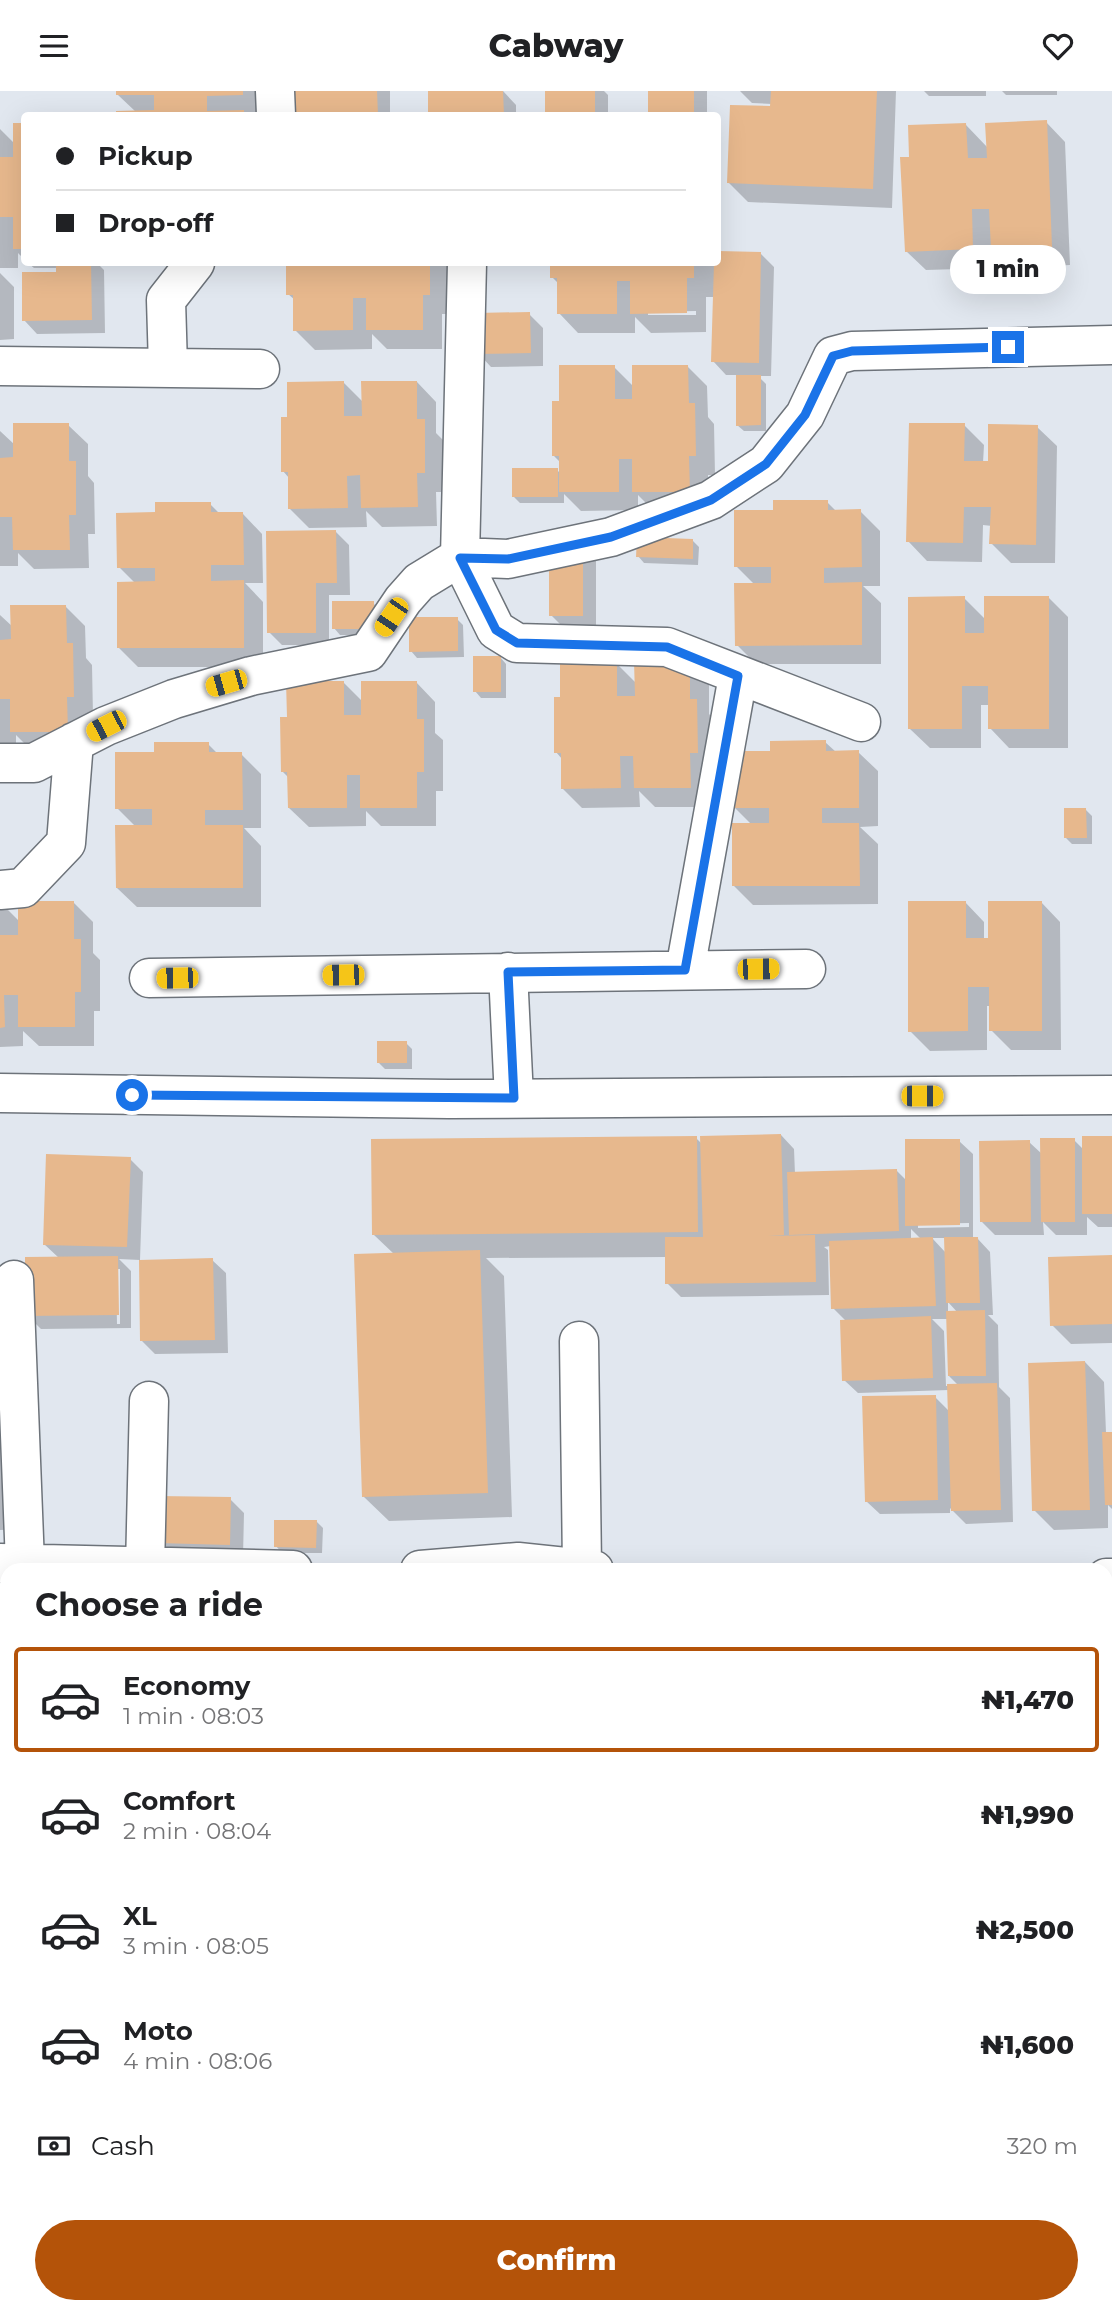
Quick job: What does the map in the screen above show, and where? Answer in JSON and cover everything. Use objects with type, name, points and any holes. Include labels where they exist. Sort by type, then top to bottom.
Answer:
[{"type":"street","points":[[275,91],[276,112]]},
{"type":"street","points":[[168,367],[166,300],[193,266]]},
{"type":"street","points":[[467,266],[460,558],[496,630],[517,643],[667,647],[861,722]]},
{"type":"street","points":[[0,763],[34,763],[106,726],[174,699],[251,676],[368,652],[403,600],[419,582],[460,558],[508,559],[611,537],[711,500],[766,464],[805,415],[833,356],[852,351],[1112,345]]},
{"type":"street","points":[[0,366],[260,369]]},
{"type":"street","points":[[685,970],[738,676]]},
{"type":"street","points":[[0,890],[23,888],[66,843],[74,742]]},
{"type":"street","points":[[149,978],[806,969]]},
{"type":"street","points":[[508,972],[514,1098]]},
{"type":"street","points":[[0,1093],[514,1098],[1112,1095]]},
{"type":"street","points":[[13,1563],[14,1280]]},
{"type":"street","points":[[579,1341],[588,1563]]},
{"type":"street","points":[[145,1563],[149,1401]]},
{"type":"street","points":[[507,1563],[530,1563]]},
{"type":"building","points":[[116,91],[243,91],[243,95],[207,96],[207,111],[244,112],[116,112],[154,110],[154,95],[116,95]]},
{"type":"building","points":[[283,91],[377,91],[378,112],[283,112]]},
{"type":"building","points":[[428,91],[503,91],[504,112],[428,112]]},
{"type":"building","points":[[545,91],[595,91],[595,112],[545,112]]},
{"type":"building","points":[[648,91],[694,91],[694,112],[648,112]]},
{"type":"building","points":[[771,91],[877,91],[873,189],[727,183],[730,105],[770,106]]},
{"type":"building","points":[[1047,120],[1052,247],[991,249],[989,209],[972,209],[973,249],[905,252],[900,157],[909,157],[908,125],[966,123],[968,158],[987,158],[985,123]]},
{"type":"building","points":[[13,123],[21,123],[21,249],[13,249],[13,217],[0,217],[0,157],[13,157]]},
{"type":"building","points":[[721,251],[761,252],[759,363],[711,362],[714,266],[721,266]]},
{"type":"building","points":[[56,266],[91,266],[92,320],[22,321],[22,272],[56,272]]},
{"type":"building","points":[[286,266],[430,266],[430,295],[423,295],[423,330],[366,330],[366,298],[353,298],[353,330],[293,331],[293,295],[286,295]]},
{"type":"building","points":[[550,266],[694,266],[694,278],[687,278],[687,313],[630,314],[630,281],[617,281],[617,314],[557,314],[557,278],[550,278]]},
{"type":"building","points":[[530,312],[531,353],[476,354],[476,313]]},
{"type":"building","points":[[559,365],[615,365],[615,399],[632,399],[632,365],[688,365],[689,403],[695,403],[696,456],[689,456],[690,492],[632,492],[632,459],[619,459],[619,492],[559,492],[559,456],[552,456],[552,401],[559,401]]},
{"type":"building","points":[[736,375],[761,375],[761,425],[736,426]]},
{"type":"building","points":[[344,381],[344,416],[362,416],[361,381],[417,381],[417,419],[425,419],[425,473],[417,473],[418,507],[361,508],[360,475],[347,476],[348,508],[288,509],[288,472],[281,472],[281,417],[287,417],[287,382]]},
{"type":"building","points":[[13,423],[69,423],[69,461],[76,461],[76,515],[69,515],[70,550],[13,550],[12,517],[0,517],[0,458],[13,457]]},
{"type":"building","points":[[909,423],[965,423],[964,461],[988,461],[988,424],[1038,425],[1036,545],[989,544],[991,507],[964,507],[963,543],[906,542]]},
{"type":"building","points":[[512,468],[558,468],[558,497],[512,497]]},
{"type":"building","points":[[773,500],[828,500],[828,510],[861,509],[862,567],[824,568],[824,583],[862,582],[862,645],[735,646],[734,583],[771,583],[771,567],[734,567],[734,510],[773,510]]},
{"type":"building","points":[[155,502],[211,502],[211,512],[243,512],[244,565],[211,565],[211,581],[244,580],[244,648],[117,648],[117,582],[155,581],[155,568],[117,568],[116,513],[155,512]]},
{"type":"building","points":[[336,530],[337,583],[316,583],[316,633],[267,633],[266,531]]},
{"type":"building","points":[[637,537],[693,539],[693,559],[636,557]]},
{"type":"building","points":[[549,540],[583,540],[583,616],[549,616]]},
{"type":"building","points":[[965,596],[965,633],[984,633],[984,596],[1049,596],[1049,729],[988,729],[988,686],[962,686],[962,729],[908,729],[908,597]]},
{"type":"building","points":[[332,601],[374,601],[374,629],[332,629]]},
{"type":"building","points":[[10,605],[66,605],[67,643],[73,643],[74,697],[67,697],[68,732],[10,732],[10,699],[0,699],[0,640],[11,639]]},
{"type":"building","points":[[409,617],[458,617],[458,651],[409,652]]},
{"type":"building","points":[[473,656],[501,656],[501,692],[473,692]]},
{"type":"building","points":[[617,661],[617,696],[635,696],[634,661],[690,661],[690,699],[697,699],[698,753],[690,753],[691,788],[634,788],[633,756],[620,756],[621,788],[561,789],[561,753],[554,753],[554,697],[560,697],[560,662]]},
{"type":"building","points":[[286,681],[344,681],[344,715],[361,715],[361,681],[417,681],[417,719],[424,719],[424,772],[417,772],[417,808],[360,808],[360,775],[347,775],[347,808],[288,808],[287,772],[281,772],[280,717],[287,717]]},
{"type":"building","points":[[826,740],[826,751],[859,750],[859,808],[822,808],[822,823],[859,823],[860,886],[732,886],[732,823],[769,823],[769,808],[732,808],[731,751],[770,751],[770,741]]},
{"type":"building","points":[[154,742],[209,742],[209,752],[242,752],[243,810],[205,810],[205,825],[243,825],[243,888],[116,888],[115,825],[152,825],[152,809],[115,809],[115,752],[154,752]]},
{"type":"building","points":[[1064,808],[1086,808],[1087,838],[1064,838]]},
{"type":"building","points":[[18,901],[74,901],[74,939],[81,939],[81,992],[75,992],[75,1027],[18,1027],[18,995],[4,995],[5,1027],[0,1028],[0,935],[18,935]]},
{"type":"building","points":[[908,901],[966,901],[966,938],[988,938],[988,901],[1042,901],[1042,1031],[989,1031],[989,987],[968,987],[968,1031],[908,1032]]},
{"type":"building","points":[[377,1041],[407,1041],[407,1063],[377,1063]]},
{"type":"building","points":[[781,1134],[784,1235],[768,1236],[815,1235],[816,1282],[665,1284],[665,1237],[703,1237],[700,1136]]},
{"type":"building","points":[[697,1136],[698,1232],[372,1235],[371,1139]]},
{"type":"building","points":[[1082,1136],[1112,1136],[1112,1214],[1082,1214]]},
{"type":"building","points":[[1040,1138],[1075,1138],[1075,1222],[1041,1222]]},
{"type":"building","points":[[905,1139],[960,1139],[960,1225],[905,1226]]},
{"type":"building","points":[[1030,1140],[1031,1222],[980,1222],[979,1141]]},
{"type":"building","points":[[46,1154],[131,1157],[127,1247],[43,1245]]},
{"type":"building","points":[[897,1169],[899,1231],[789,1235],[787,1172]]},
{"type":"building","points":[[933,1237],[936,1306],[831,1309],[829,1241]]},
{"type":"building","points":[[944,1237],[978,1237],[980,1303],[946,1303]]},
{"type":"building","points":[[480,1250],[488,1493],[362,1497],[354,1254]]},
{"type":"building","points":[[1112,1255],[1112,1324],[1050,1326],[1048,1257]]},
{"type":"building","points":[[118,1256],[119,1315],[25,1316],[25,1257]]},
{"type":"building","points":[[213,1258],[215,1340],[140,1341],[139,1260]]},
{"type":"building","points":[[985,1310],[986,1376],[948,1376],[946,1311]]},
{"type":"building","points":[[931,1316],[933,1378],[842,1381],[840,1320]]},
{"type":"building","points":[[1085,1361],[1090,1510],[1032,1511],[1028,1363]]},
{"type":"building","points":[[997,1383],[1001,1510],[951,1511],[947,1384]]},
{"type":"building","points":[[936,1395],[938,1500],[865,1502],[862,1396]]},
{"type":"building","points":[[1102,1432],[1112,1432],[1112,1505],[1105,1505]]},
{"type":"building","points":[[158,1496],[231,1497],[230,1545],[157,1543]]},
{"type":"building","points":[[274,1520],[317,1520],[316,1548],[274,1547]]},
{"type":"route","points":[[132,1095],[514,1098],[508,972],[685,970],[738,676],[667,647],[517,643],[496,630],[460,558],[508,559],[611,537],[711,500],[766,464],[805,415],[833,356],[852,351],[1008,347]]}]
